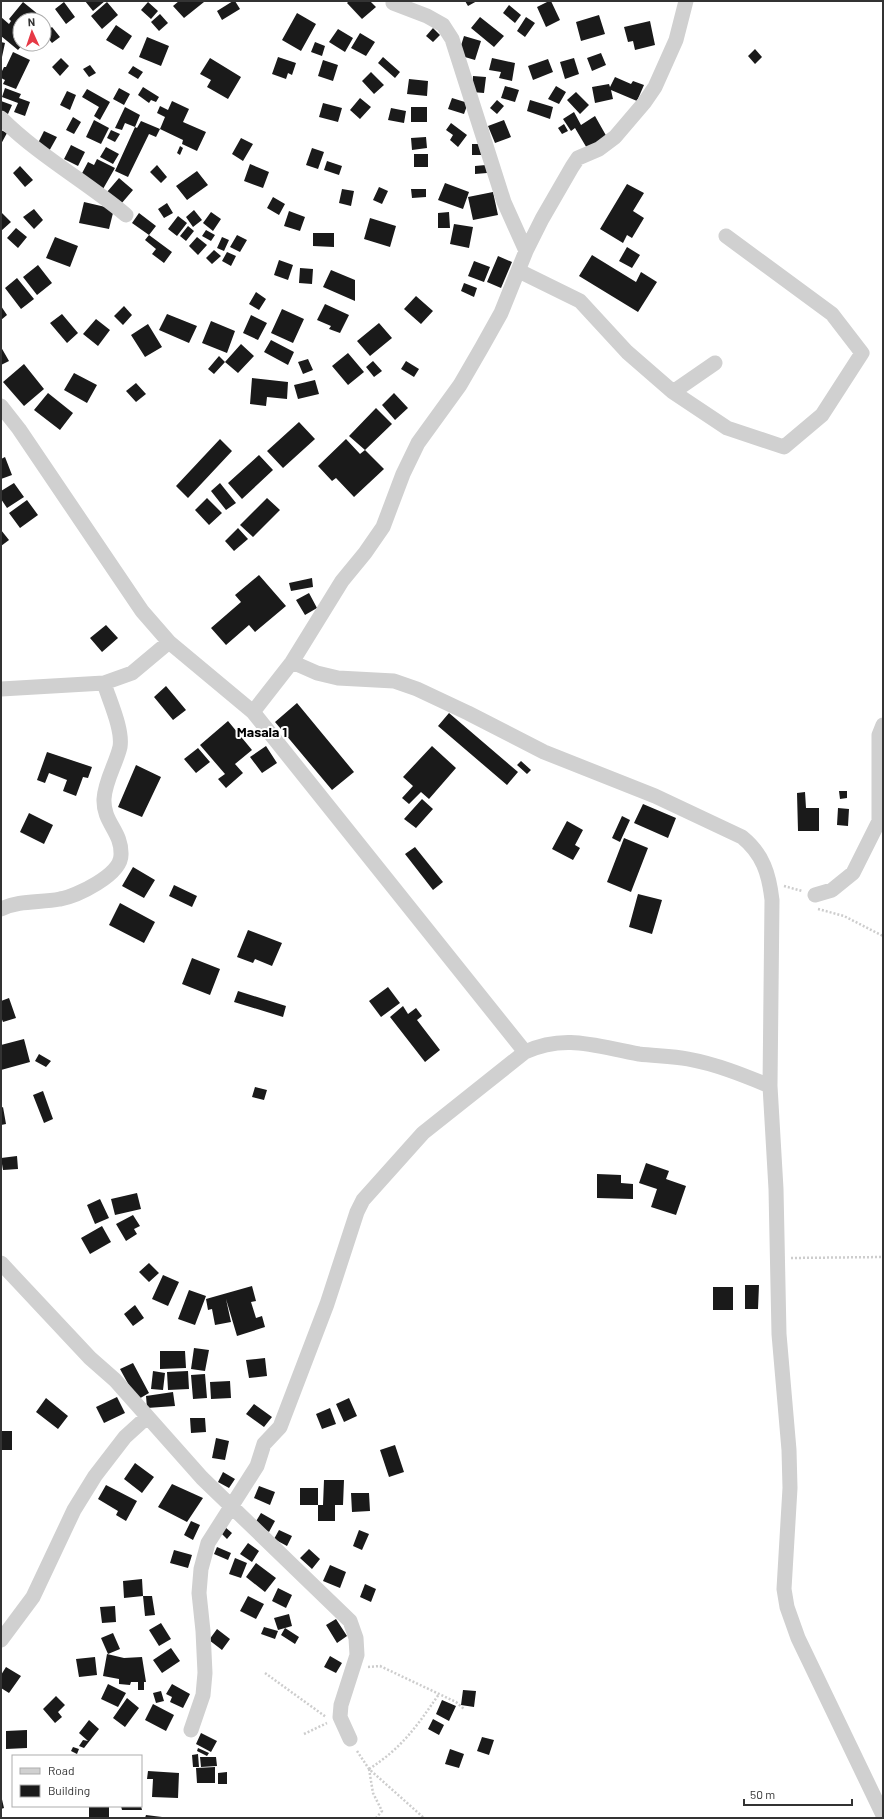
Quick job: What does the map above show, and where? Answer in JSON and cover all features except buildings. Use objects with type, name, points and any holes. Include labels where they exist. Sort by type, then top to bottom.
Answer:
[{"type":"street","points":[[253,712],[292,662],[342,581],[365,553],[383,527],[403,474],[418,443],[460,385],[501,313],[526,251],[564,178],[575,162],[585,154],[599,150],[615,137],[644,103],[655,87],[676,40],[686,1]]},
{"type":"street","points":[[393,3],[427,16],[443,25],[452,39],[504,202],[526,251]]},
{"type":"street","points":[[1,118],[30,144],[102,195],[126,215]]},
{"type":"street","points":[[519,270],[580,301],[627,352],[673,392],[727,428],[784,447],[822,415],[862,353],[832,314],[726,236]]},
{"type":"street","points":[[673,392],[715,363]]},
{"type":"street","points":[[1,406],[19,429],[142,611],[169,642],[253,712],[525,1052]]},
{"type":"street","points":[[1,689],[104,683],[132,673],[169,642]]},
{"type":"street","points":[[292,662],[324,675],[338,678],[394,681],[417,690],[468,713],[544,752],[655,796],[742,837],[754,846],[761,858],[770,882],[772,900],[770,1086],[776,1189],[779,1334],[790,1465],[784,1588],[787,1608],[814,1673],[883,1815]]},
{"type":"street","points":[[1,909],[10,904],[61,899],[81,892],[106,878],[119,864],[121,858],[121,842],[105,812],[104,798],[120,747],[120,736],[104,683]]},
{"type":"street","points":[[815,895],[832,890],[852,873],[879,821],[880,735],[883,725]]},
{"type":"street","points":[[191,1730],[203,1695],[205,1673],[199,1593],[201,1569],[208,1543],[230,1506],[244,1488],[257,1466],[264,1444],[280,1427],[327,1304],[346,1242],[363,1200],[423,1133],[525,1052],[541,1045],[556,1043],[588,1044],[639,1054],[689,1059],[731,1071],[770,1086]]},
{"type":"street","points":[[1,1263],[90,1358],[115,1380],[202,1478],[350,1621],[356,1638],[357,1655],[341,1705],[340,1717],[350,1739]]},
{"type":"street","points":[[1,1640],[33,1597],[74,1510],[95,1476],[125,1436],[147,1417]]},
{"type":"path","points":[[777,1258],[883,1258]]},
{"type":"path","points":[[380,1666],[456,1702],[464,1709]]},
{"type":"path","points":[[265,1673],[332,1721],[304,1734]]},
{"type":"path","points":[[369,1769],[386,1758],[409,1736],[439,1694]]},
{"type":"path","points":[[350,1739],[369,1769],[424,1818]]},
{"type":"path","points":[[369,1769],[373,1793],[382,1811],[376,1818]]},
{"type":"district","name":"Masala 1","points":[[262,732]]}]
